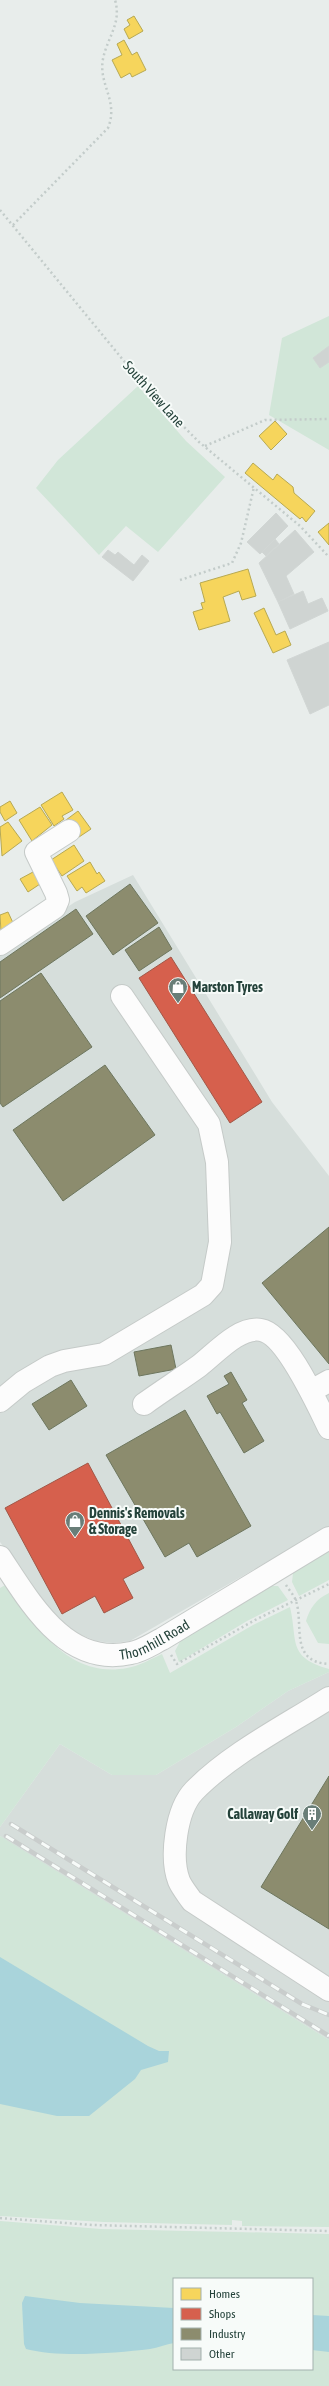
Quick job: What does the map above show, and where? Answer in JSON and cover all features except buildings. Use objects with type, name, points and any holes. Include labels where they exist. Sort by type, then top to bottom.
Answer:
[{"type":"street","points":[[5,941],[55,907],[58,900],[56,893],[36,852],[69,831]]},
{"type":"street","points":[[0,1401],[23,1382],[50,1366],[64,1360],[104,1354],[203,1295],[212,1285],[220,1242],[216,1162],[209,1124],[122,996]]},
{"type":"street","points":[[144,1404],[201,1364],[225,1344],[245,1332],[262,1330],[273,1335],[298,1368],[320,1386],[329,1428]]},
{"type":"street","name":"Thornhill Road","points":[[0,1557],[32,1606],[56,1631],[78,1648],[94,1654],[118,1656],[133,1653],[162,1639],[329,1538]]},
{"type":"street","points":[[329,1698],[244,1750],[193,1792],[177,1822],[174,1856],[179,1881],[192,1901],[329,1990]]},
{"type":"path","points":[[12,225],[108,128],[112,117],[112,104],[102,69],[103,59],[117,19],[115,0]]},
{"type":"path","name":"South View Lane","points":[[0,210],[151,394],[205,447],[300,526],[329,557]]},
{"type":"path","points":[[205,447],[265,420],[329,419]]},
{"type":"path","points":[[180,580],[232,563],[241,543],[254,487]]},
{"type":"path","points":[[277,1569],[296,1600],[299,1641],[304,1652],[315,1660],[329,1664]]},
{"type":"path","points":[[162,1639],[177,1664],[255,1620],[329,1584]]},
{"type":"path","points":[[0,2218],[105,2226],[329,2231]]},
{"type":"shaded area","points":[[133,875],[272,1102],[329,1176],[329,1526],[130,1641],[113,1643],[96,1641],[70,1630],[55,1616],[0,1542],[0,952],[75,902]]},
{"type":"shaded area","points":[[329,1672],[329,2040],[8,1842],[0,1836],[0,1827],[60,1744],[112,1775],[156,1775],[236,1727],[288,1691]]},
{"type":"green space","points":[[329,316],[329,450],[269,415],[282,338]]},
{"type":"green space","points":[[138,386],[186,441],[225,477],[158,552],[126,526],[99,555],[36,488],[58,460]]},
{"type":"green space","points":[[329,1546],[329,1580],[299,1596],[292,1582],[293,1573]]},
{"type":"green space","points":[[7,1584],[29,1616],[55,1646],[70,1657],[87,1665],[106,1669],[127,1668],[162,1654],[170,1673],[253,1625],[290,1607],[295,1638],[300,1653],[306,1659],[329,1669],[329,1672],[288,1691],[236,1727],[156,1775],[112,1775],[60,1744],[0,1827],[0,1588]]},
{"type":"green space","points":[[271,1586],[278,1586],[288,1600],[247,1621],[179,1662],[175,1651],[182,1638]]},
{"type":"green space","points":[[329,1593],[329,1644],[318,1643],[306,1621],[314,1604],[320,1598]]},
{"type":"green space","points":[[0,1836],[329,2040],[329,2227],[242,2226],[242,2221],[232,2220],[232,2225],[104,2222],[0,2216]]},
{"type":"green space","points":[[0,2221],[101,2229],[329,2234],[329,2386],[0,2386]]},
{"type":"water","points":[[0,1957],[148,2046],[159,2051],[169,2051],[168,2062],[141,2070],[135,2079],[89,2116],[57,2116],[0,2104]]},
{"type":"water","points":[[25,2296],[80,2303],[173,2308],[173,2343],[150,2349],[88,2354],[40,2352],[26,2349],[24,2344],[22,2303]]},
{"type":"water","points":[[313,2315],[329,2316],[329,2352],[313,2350]]},
{"type":"railway","points":[[11,1824],[302,2004],[329,2015]]},
{"type":"railway","points":[[6,1836],[329,2036]]},
{"type":"place","name":"Marston Tyres","points":[[178,1004]]},
{"type":"place","name":"Dennis's Removals & Storage","points":[[75,1538]]},
{"type":"place","name":"Callaway Golf","points":[[312,1831]]}]
